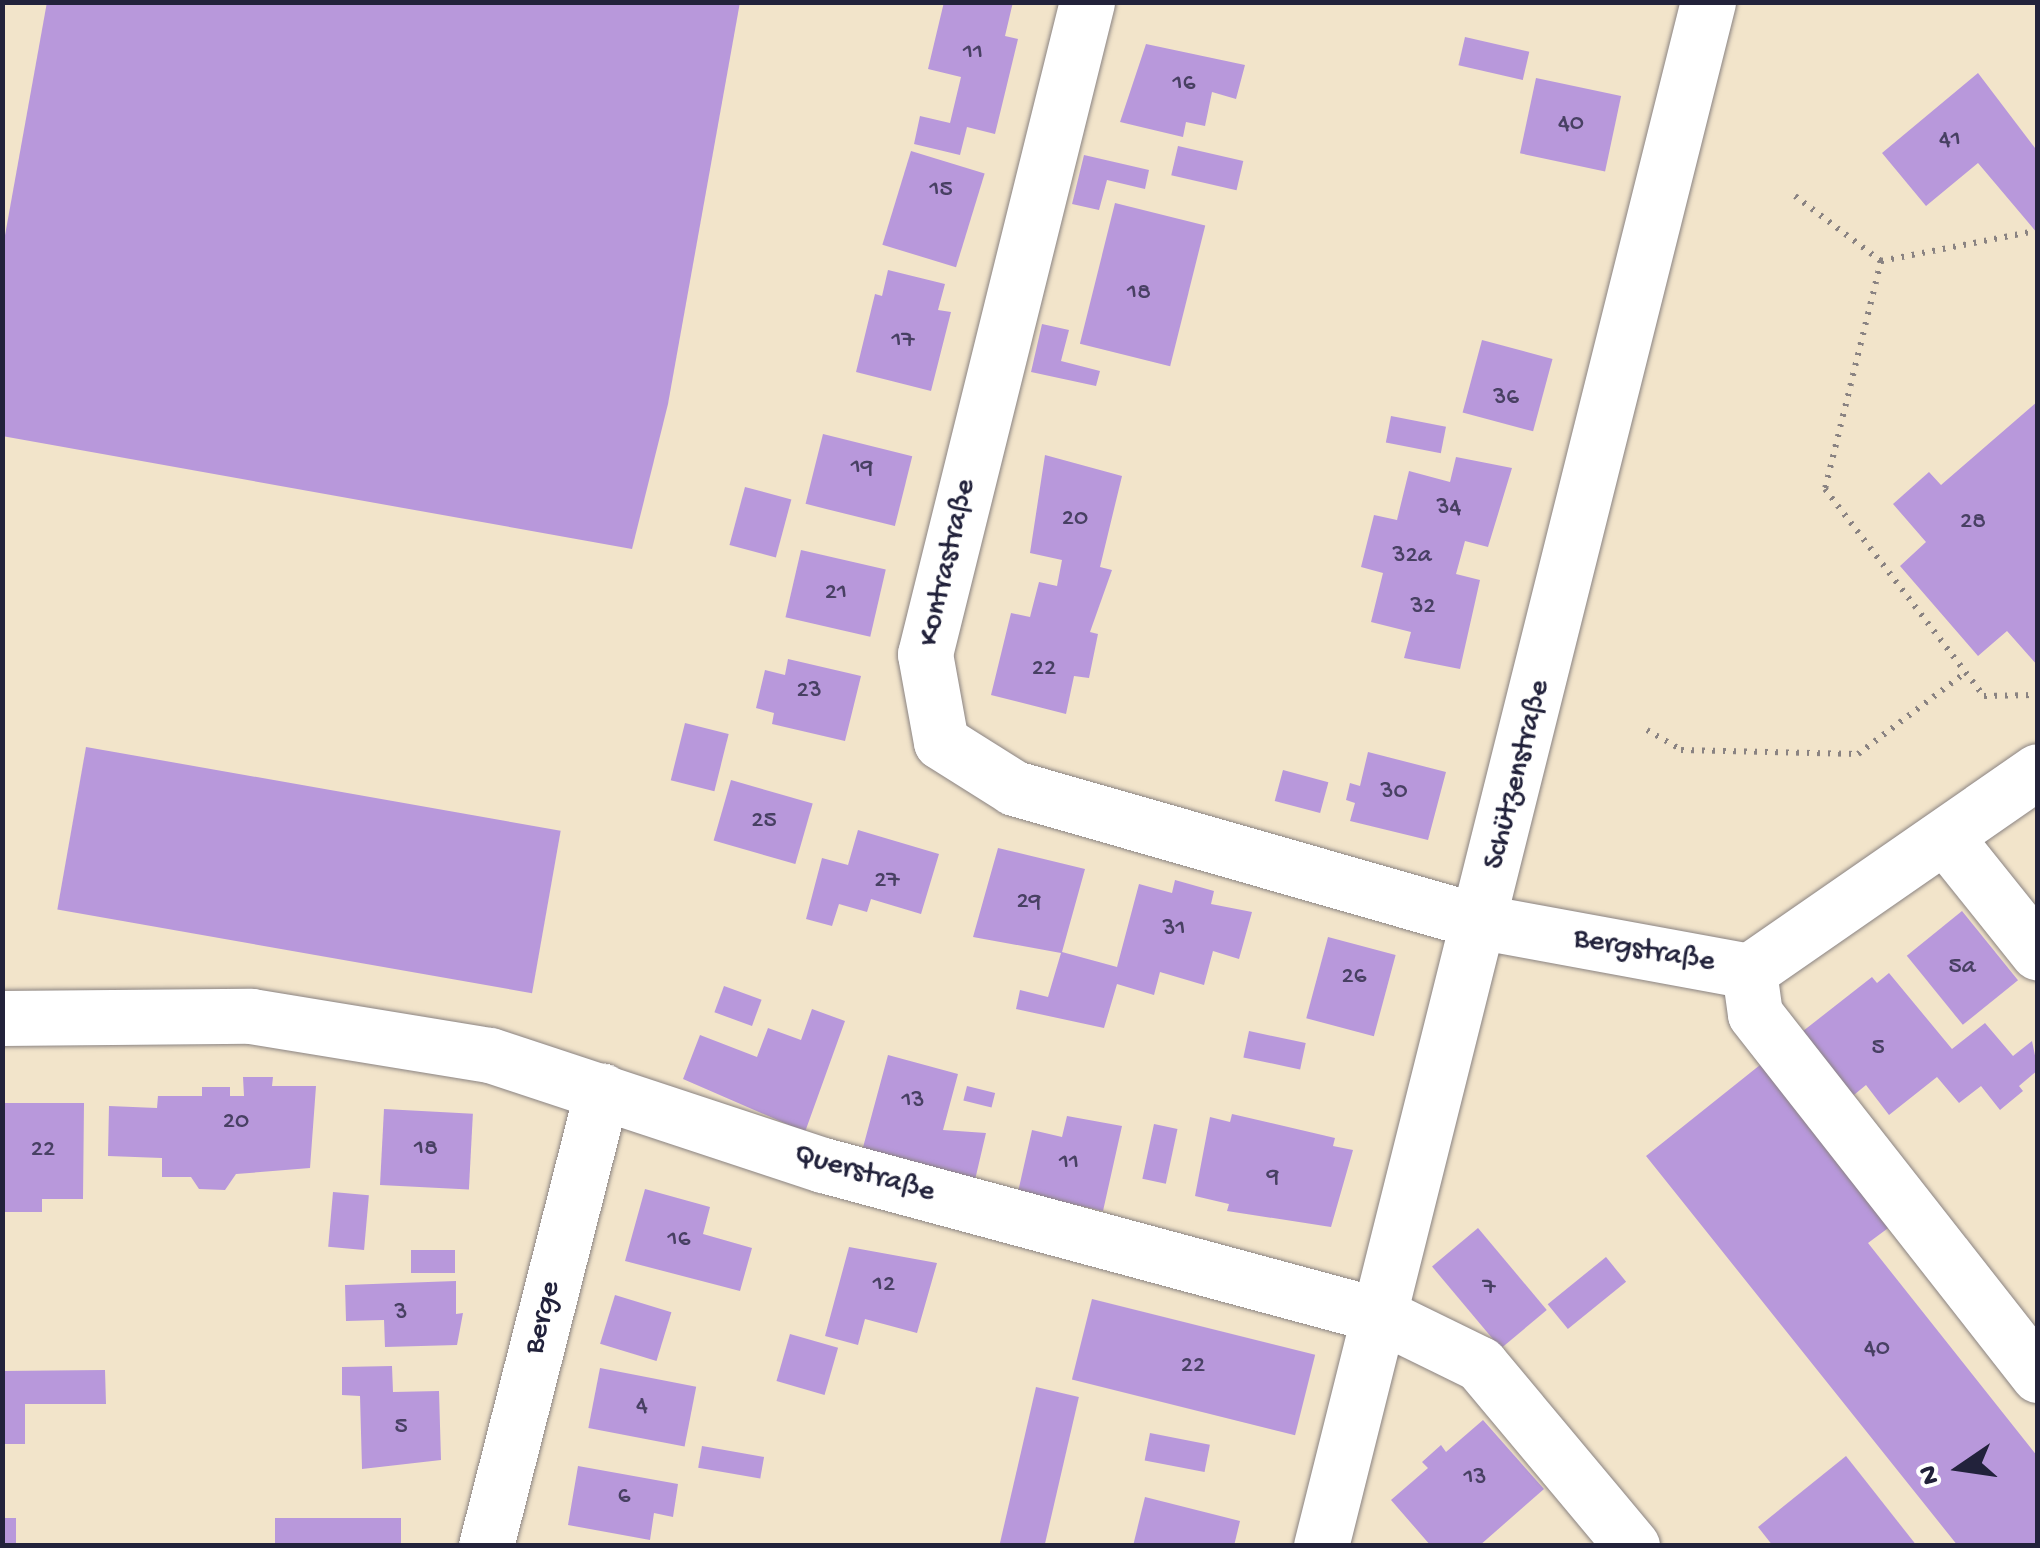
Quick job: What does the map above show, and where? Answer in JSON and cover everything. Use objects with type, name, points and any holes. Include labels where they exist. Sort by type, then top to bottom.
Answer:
[{"type":"street","name":"Kontrastraße","points":[[1086,2],[925,654],[942,742],[1014,788],[1482,922]]},
{"type":"street","name":"Schützenstraße","points":[[1321,1546],[1482,922],[1708,2]]},
{"type":"street","name":"Bergstraße","points":[[1482,922],[1749,970],[1946,838],[2038,771]]},
{"type":"street","points":[[1946,838],[2038,953]]},
{"type":"street","points":[[1749,970],[1755,1014],[2038,1375]]},
{"type":"street","name":"Querstraße","points":[[2,1018],[251,1016],[490,1055],[823,1166],[1382,1316],[1480,1364],[1632,1546]]},
{"type":"street","name":"Berge","points":[[486,1546],[602,1091]]},
{"type":"path","points":[[1795,196],[1881,261],[2030,232]]},
{"type":"path","points":[[1881,261],[1825,490],[1984,696],[2038,695]]},
{"type":"path","points":[[1647,730],[1682,750],[1858,754],[1966,672]]},
{"type":"building","points":[[47,2],[740,2],[668,404],[632,549],[2,436],[2,252]]},
{"type":"building","points":[[944,2],[1013,2],[1005,36],[1018,39],[995,134],[967,127],[960,155],[914,144],[920,116],[950,123],[961,77],[928,69]]},
{"type":"building","points":[[1465,37],[1529,52],[1523,80],[1458,65]]},
{"type":"building","points":[[1146,44],[1245,65],[1236,99],[1212,92],[1205,126],[1186,122],[1183,137],[1120,122]]},
{"type":"building","points":[[1978,73],[2038,152],[2038,234],[1978,163],[1926,206],[1882,153]]},
{"type":"building","points":[[1536,78],[1621,96],[1605,171],[1520,153]]},
{"type":"building","points":[[1178,146],[1243,161],[1237,190],[1171,175]]},
{"type":"building","points":[[911,151],[985,174],[956,267],[882,245]]},
{"type":"building","points":[[1084,155],[1149,170],[1145,189],[1107,180],[1099,210],[1072,204]]},
{"type":"building","points":[[1115,203],[1205,225],[1170,366],[1080,344]]},
{"type":"building","points":[[888,270],[945,284],[938,310],[951,312],[931,391],[856,372],[875,294],[882,296]]},
{"type":"building","points":[[1042,324],[1069,330],[1061,361],[1100,371],[1096,386],[1031,372]]},
{"type":"building","points":[[1482,340],[1553,359],[1533,431],[1463,412]]},
{"type":"building","points":[[2038,401],[2038,666],[2007,631],[1978,656],[1900,566],[1926,542],[1893,504],[1929,472],[1941,485]]},
{"type":"building","points":[[1391,416],[1446,427],[1441,453],[1386,443]]},
{"type":"building","points":[[823,434],[912,456],[895,526],[806,504]]},
{"type":"building","points":[[1045,455],[1122,476],[1100,567],[1112,570],[1090,632],[1098,634],[1089,678],[1074,676],[1066,714],[991,695],[1011,613],[1030,617],[1039,582],[1057,586],[1062,560],[1030,553]]},
{"type":"building","points":[[1456,457],[1512,468],[1488,547],[1465,541],[1456,574],[1480,580],[1460,669],[1404,658],[1411,632],[1371,622],[1383,573],[1361,567],[1374,515],[1397,520],[1409,471],[1450,482]]},
{"type":"building","points":[[745,487],[791,499],[776,557],[729,545]]},
{"type":"building","points":[[801,550],[886,570],[870,637],[785,617]]},
{"type":"building","points":[[788,659],[861,676],[845,741],[772,724],[774,713],[756,708],[765,670],[785,675]]},
{"type":"building","points":[[685,723],[729,734],[714,791],[671,780]]},
{"type":"building","points":[[86,747],[561,831],[532,993],[57,909]]},
{"type":"building","points":[[1368,752],[1446,772],[1428,840],[1350,821],[1355,803],[1346,800],[1350,783],[1360,786]]},
{"type":"building","points":[[1283,770],[1328,782],[1320,813],[1275,801]]},
{"type":"building","points":[[731,780],[813,803],[795,864],[714,841]]},
{"type":"building","points":[[858,830],[939,854],[921,914],[871,899],[867,912],[839,904],[832,926],[806,919],[822,858],[848,865]]},
{"type":"building","points":[[998,848],[1085,869],[1062,952],[1117,967],[1139,884],[1172,893],[1175,880],[1214,891],[1211,904],[1252,912],[1239,959],[1213,951],[1204,985],[1160,972],[1154,995],[1117,984],[1104,1028],[1016,1009],[1020,990],[1048,997],[1061,953],[973,937]]},
{"type":"building","points":[[1962,911],[2018,980],[1963,1025],[1907,956]]},
{"type":"building","points":[[1328,937],[1396,955],[1374,1036],[1306,1018]]},
{"type":"building","points":[[1889,973],[1952,1049],[1985,1023],[2013,1056],[2032,1041],[2038,1070],[2019,1086],[2023,1091],[2000,1110],[1981,1086],[1959,1103],[1937,1077],[1889,1115],[1866,1085],[1849,1099],[1798,1035],[1872,977],[1877,983]]},
{"type":"building","points":[[724,986],[762,1000],[752,1026],[714,1012]]},
{"type":"building","points":[[812,1009],[845,1021],[805,1132],[683,1079],[700,1035],[757,1057],[768,1028],[801,1040]]},
{"type":"building","points":[[1249,1031],[1306,1043],[1300,1069],[1243,1057]]},
{"type":"building","points":[[888,1055],[958,1074],[943,1130],[986,1133],[975,1180],[862,1151]]},
{"type":"building","points":[[1770,1057],[1899,1220],[1868,1243],[2038,1457],[2038,1546],[1958,1546],[1646,1156]]},
{"type":"building","points":[[243,1077],[273,1077],[272,1086],[316,1086],[310,1168],[236,1174],[225,1190],[199,1189],[191,1177],[162,1177],[162,1158],[108,1156],[109,1106],[157,1108],[158,1096],[202,1096],[202,1087],[230,1087],[230,1096],[244,1096]]},
{"type":"building","points":[[967,1086],[995,1093],[992,1108],[963,1101]]},
{"type":"building","points":[[2,1103],[84,1103],[83,1199],[42,1199],[42,1212],[2,1212]]},
{"type":"building","points":[[384,1109],[473,1114],[469,1190],[380,1185]]},
{"type":"building","points":[[1232,1114],[1335,1138],[1333,1146],[1353,1150],[1331,1227],[1227,1211],[1229,1204],[1195,1196],[1210,1117],[1230,1122]]},
{"type":"building","points":[[1067,1116],[1122,1126],[1103,1211],[1018,1192],[1032,1130],[1062,1137]]},
{"type":"building","points":[[1154,1124],[1177,1129],[1166,1184],[1142,1179]]},
{"type":"building","points":[[645,1189],[710,1207],[703,1234],[752,1248],[740,1291],[625,1261]]},
{"type":"building","points":[[333,1192],[369,1195],[364,1250],[328,1247]]},
{"type":"building","points":[[1478,1228],[1547,1310],[1501,1349],[1432,1267]]},
{"type":"building","points":[[849,1247],[937,1263],[917,1333],[865,1319],[858,1345],[825,1336]]},
{"type":"building","points":[[411,1250],[455,1250],[455,1273],[411,1273]]},
{"type":"building","points":[[1606,1257],[1626,1282],[1568,1329],[1548,1304]]},
{"type":"building","points":[[456,1281],[456,1314],[463,1313],[457,1345],[385,1347],[384,1320],[346,1321],[345,1285]]},
{"type":"building","points":[[615,1295],[671,1312],[657,1361],[600,1344]]},
{"type":"building","points":[[1092,1299],[1315,1355],[1295,1435],[1072,1380]]},
{"type":"building","points":[[790,1334],[838,1348],[825,1395],[776,1381]]},
{"type":"building","points":[[392,1366],[393,1392],[439,1391],[441,1460],[362,1469],[360,1396],[342,1395],[342,1367]]},
{"type":"building","points":[[600,1368],[696,1387],[685,1447],[588,1428]]},
{"type":"building","points":[[105,1370],[106,1404],[25,1404],[25,1444],[2,1444],[2,1371]]},
{"type":"building","points":[[1036,1387],[1079,1397],[1044,1546],[999,1546]]},
{"type":"building","points":[[1483,1420],[1544,1489],[1479,1546],[1431,1546],[1391,1500],[1428,1468],[1422,1462],[1441,1445],[1446,1452]]},
{"type":"building","points":[[1150,1433],[1210,1445],[1205,1472],[1145,1460]]},
{"type":"building","points":[[702,1446],[764,1457],[760,1479],[698,1468]]},
{"type":"building","points":[[1846,1456],[1917,1546],[1773,1546],[1758,1527]]},
{"type":"building","points":[[578,1466],[678,1484],[673,1517],[654,1513],[650,1540],[568,1525]]},
{"type":"building","points":[[1145,1497],[1240,1521],[1234,1546],[1133,1546]]},
{"type":"building","points":[[2,1518],[16,1518],[16,1546],[2,1546]]},
{"type":"building","points":[[275,1518],[401,1518],[401,1546],[275,1546]]}]
